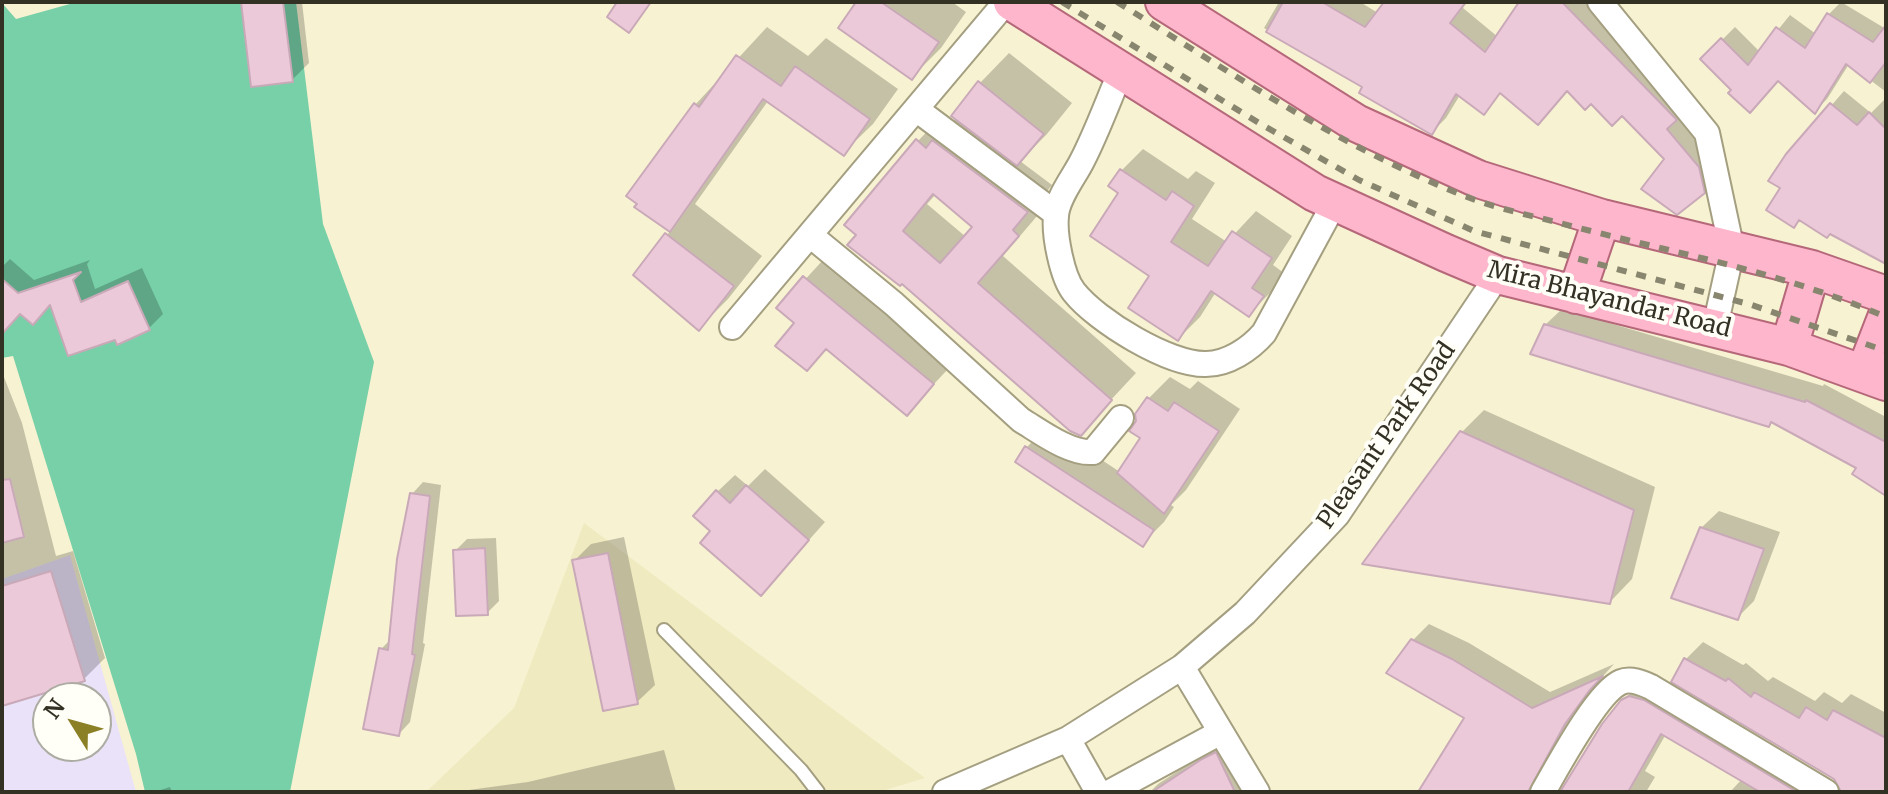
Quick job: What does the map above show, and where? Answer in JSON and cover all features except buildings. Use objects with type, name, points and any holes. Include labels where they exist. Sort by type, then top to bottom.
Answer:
[{"type":"main road","name":"Mira Bhayandar Road","points":[[1009,2],[1315,193],[1498,275],[1789,347],[1875,377]]},
{"type":"main road","points":[[1164,2],[1356,123],[1478,179],[1602,218],[1812,269],[1886,295]]},
{"type":"main road","points":[[1576,295],[1602,218]]},
{"type":"main road","points":[[1789,347],[1812,269]]},
{"type":"main road","points":[[1875,377],[1886,318]]},
{"type":"street","points":[[732,327],[1009,2]]},
{"type":"street","points":[[1600,2],[1707,133],[1732,250],[1715,327]]},
{"type":"street","points":[[1121,71],[1084,158],[1055,213],[1057,245],[1072,291],[1140,343],[1180,360],[1206,364],[1224,360],[1252,346],[1264,333],[1335,202]]},
{"type":"street","points":[[916,109],[1055,213]]},
{"type":"street","points":[[810,235],[894,304],[1021,420],[1044,435],[1085,453],[1093,452],[1121,418]]},
{"type":"street","name":"Pleasant Park Road","points":[[945,792],[1068,739],[1182,667],[1245,613],[1337,515],[1498,275]]},
{"type":"street","points":[[1182,667],[1257,792]]},
{"type":"street","points":[[1543,792],[1593,710],[1622,681],[1651,687],[1826,792]]},
{"type":"street","points":[[1110,792],[1221,732]]},
{"type":"street","points":[[1068,739],[1098,792]]},
{"type":"lane","points":[[664,630],[801,770],[818,792]]},
{"type":"shaded area","points":[[584,523],[925,778],[879,792],[426,792],[514,708]]},
{"type":"shaded area","points":[[70,555],[105,682],[32,682],[32,762],[112,762],[112,706],[136,792],[2,792],[2,579]]},
{"type":"green space","points":[[77,2],[296,2],[323,224],[374,362],[290,792],[145,792],[13,356],[2,358],[2,3],[16,19]]},
{"type":"railway","points":[[1062,2],[1259,123],[1359,180],[1474,231],[1752,305],[1886,351]]},
{"type":"railway","points":[[1117,2],[1338,136],[1430,182],[1498,207],[1807,287],[1886,317]]}]
